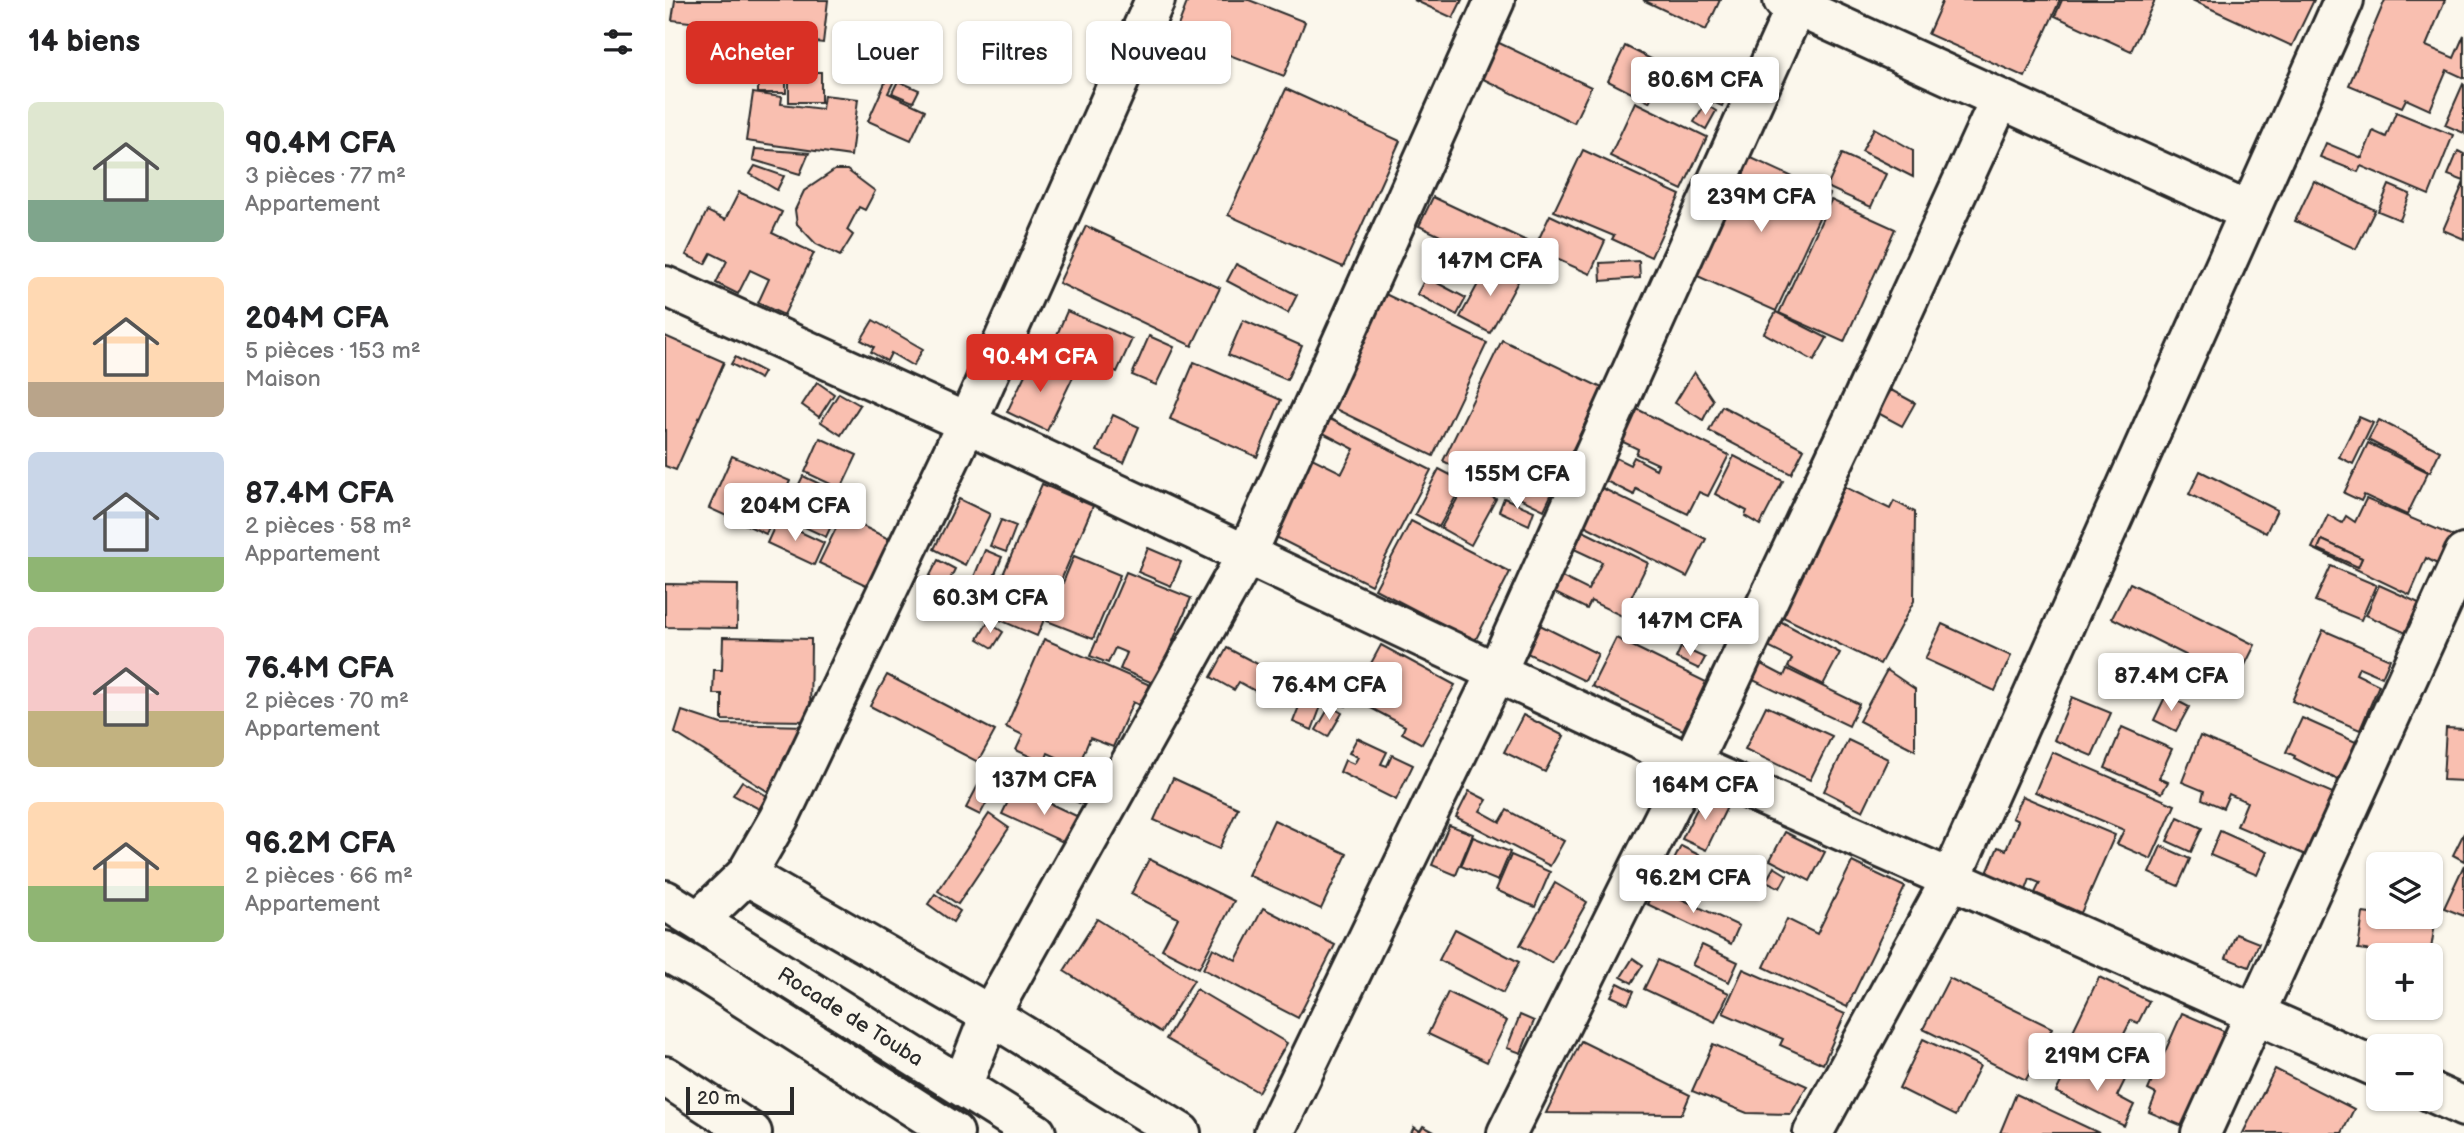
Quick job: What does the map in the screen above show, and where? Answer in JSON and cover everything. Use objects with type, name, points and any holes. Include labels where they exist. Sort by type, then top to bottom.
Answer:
[{"type":"street","points":[[699,920],[746,875],[779,818],[967,423],[1155,0]]},
{"type":"street","points":[[962,1086],[991,1015],[1246,556],[1495,0]]},
{"type":"street","points":[[1813,1133],[1950,881],[2344,0]]},
{"type":"street","points":[[1274,1133],[1496,673],[1789,3],[2249,212]]},
{"type":"street","points":[[1507,1133],[1691,764],[2000,99]]},
{"type":"street","points":[[665,286],[967,423],[1691,764],[1950,881],[2366,1063]]},
{"type":"street","points":[[2201,1133],[2452,607],[2464,554]]},
{"type":"street","points":[[746,875],[991,1015],[1181,1133]]},
{"type":"street","name":"Rocade de Touba","points":[[665,900],[1036,1133]]},
{"type":"street","name":"Rocade de Touba","points":[[665,951],[708,975],[954,1133]]},
{"type":"street","points":[[665,1076],[753,1133]]},
{"type":"street","points":[[2443,1097],[2464,1107]]},
{"type":"building","points":[[675,0],[828,0],[823,43],[818,42],[818,21],[672,20]]},
{"type":"building","points":[[1188,0],[1249,0],[1305,22],[1284,76],[1231,56],[1231,21],[1180,21]]},
{"type":"building","points":[[1414,0],[1462,0],[1453,18]]},
{"type":"building","points":[[1643,0],[1720,0],[1706,30]]},
{"type":"building","points":[[1943,0],[2060,0],[2025,77],[1928,34]]},
{"type":"building","points":[[2062,0],[2155,0],[2131,51],[2055,16]]},
{"type":"building","points":[[2192,0],[2314,0],[2292,46]]},
{"type":"building","points":[[2385,0],[2445,0],[2426,46],[2454,58],[2464,35],[2464,78],[2447,70],[2430,110],[2406,99],[2402,107],[2349,85]]},
{"type":"building","points":[[1497,42],[1591,87],[1574,123],[1479,77]]},
{"type":"building","points":[[1625,46],[1667,67],[1649,102],[1608,81]]},
{"type":"building","points":[[1706,71],[1732,81],[1722,106],[1696,95]]},
{"type":"building","points":[[818,72],[821,72],[821,102],[789,102],[789,84],[818,84]]},
{"type":"building","points":[[758,84],[786,84],[786,93],[758,93]]},
{"type":"building","points":[[884,84],[892,84],[888,93],[925,110],[911,140],[868,121]]},
{"type":"building","points":[[896,84],[905,84],[919,90],[913,102],[892,93]]},
{"type":"building","points":[[2464,85],[2464,133],[2445,125]]},
{"type":"building","points":[[1286,89],[1400,141],[1343,267],[1228,215]]},
{"type":"building","points":[[753,93],[782,97],[781,104],[822,109],[824,95],[858,99],[851,156],[746,141]]},
{"type":"building","points":[[1635,102],[1707,137],[1682,190],[1610,156]]},
{"type":"building","points":[[1705,104],[1716,111],[1706,129],[1694,122]]},
{"type":"building","points":[[2396,112],[2453,135],[2429,195],[2361,166],[2358,172],[2320,157],[2326,143],[2362,158],[2373,131],[2386,137]]},
{"type":"building","points":[[1874,128],[1913,150],[1913,177],[1862,151]]},
{"type":"building","points":[[755,149],[809,153],[800,174],[753,160]]},
{"type":"building","points":[[1583,150],[1680,195],[1651,257],[1612,239],[1614,236],[1554,211]]},
{"type":"building","points":[[2458,151],[2464,154],[2464,181],[2448,175]]},
{"type":"building","points":[[1842,154],[1886,174],[1871,207],[1827,187]]},
{"type":"building","points":[[1747,156],[1830,194],[1776,311],[1693,274]]},
{"type":"building","points":[[755,166],[784,176],[777,190],[750,174]]},
{"type":"building","points":[[835,170],[847,170],[875,191],[865,210],[859,207],[847,230],[853,235],[840,256],[816,244],[797,224],[795,210],[804,191]]},
{"type":"building","points":[[2314,181],[2375,210],[2356,249],[2295,221]]},
{"type":"building","points":[[2464,182],[2464,239],[2443,230]]},
{"type":"building","points":[[2389,185],[2410,194],[2400,220],[2378,211]]},
{"type":"building","points":[[739,192],[782,212],[772,233],[814,253],[784,315],[758,303],[769,279],[750,270],[738,294],[716,283],[727,261],[711,253],[705,264],[686,255],[707,211],[725,220]]},
{"type":"building","points":[[1433,197],[1533,244],[1520,271],[1419,226]]},
{"type":"building","points":[[1831,200],[1895,229],[1844,342],[1779,313]]},
{"type":"building","points":[[1550,215],[1605,241],[1590,274],[1534,249]]},
{"type":"building","points":[[1086,226],[1220,288],[1192,346],[1059,283]]},
{"type":"building","points":[[1639,261],[1640,278],[1601,281],[1600,263]]},
{"type":"building","points":[[1490,262],[1520,278],[1490,333],[1460,317]]},
{"type":"building","points":[[1236,264],[1297,295],[1288,313],[1227,281]]},
{"type":"building","points":[[1426,277],[1466,298],[1457,315],[1417,294]]},
{"type":"building","points":[[1381,292],[1487,343],[1433,456],[1327,405]]},
{"type":"building","points":[[1067,311],[1132,339],[1117,372],[1053,344]]},
{"type":"building","points":[[1776,312],[1827,338],[1814,361],[1764,333]]},
{"type":"building","points":[[873,320],[923,349],[913,366],[891,353],[887,361],[871,352],[874,347],[861,340]]},
{"type":"building","points":[[1243,320],[1302,346],[1287,380],[1228,355]]},
{"type":"building","points":[[665,336],[724,362],[676,470],[665,466]]},
{"type":"building","points":[[1149,336],[1174,347],[1156,385],[1132,375]]},
{"type":"building","points":[[1502,340],[1602,388],[1544,510],[1443,461]]},
{"type":"building","points":[[735,357],[764,372],[760,379],[731,364]]},
{"type":"building","points":[[1033,358],[1073,377],[1047,431],[1007,412]]},
{"type":"building","points":[[1194,362],[1281,400],[1257,457],[1170,419]]},
{"type":"building","points":[[1694,372],[1713,400],[1703,420],[1675,403]]},
{"type":"building","points":[[817,382],[834,394],[819,417],[802,405]]},
{"type":"building","points":[[1891,390],[1915,403],[1902,426],[1878,413]]},
{"type":"building","points":[[839,393],[860,405],[841,435],[821,422]]},
{"type":"building","points":[[1722,406],[1804,449],[1791,474],[1709,431]]},
{"type":"building","points":[[1637,409],[1729,455],[1708,496],[1699,492],[1688,514],[1636,489],[1634,495],[1602,479],[1614,457],[1630,465],[1634,457],[1656,469],[1658,464],[1636,454],[1638,449],[1621,441]]},
{"type":"building","points":[[1113,415],[1139,427],[1124,463],[1097,451]]},
{"type":"building","points":[[2359,417],[2373,423],[2353,464],[2339,457]]},
{"type":"building","points":[[1330,419],[1431,470],[1371,585],[1270,534],[1310,457],[1342,473],[1354,449],[1323,433]]},
{"type":"building","points":[[2379,420],[2440,451],[2430,472],[2368,440]]},
{"type":"building","points":[[820,438],[857,455],[841,489],[805,472]]},
{"type":"building","points":[[2368,443],[2428,472],[2407,515],[2364,495],[2361,501],[2344,493]]},
{"type":"building","points":[[732,456],[790,481],[766,534],[709,508]]},
{"type":"building","points":[[1734,456],[1783,481],[1760,525],[1745,516],[1747,511],[1715,494]]},
{"type":"building","points":[[1439,469],[1464,482],[1439,527],[1415,514]]},
{"type":"building","points":[[2200,471],[2277,510],[2266,533],[2189,494]]},
{"type":"building","points":[[803,476],[845,496],[826,537],[783,517]]},
{"type":"building","points":[[1466,483],[1496,499],[1471,545],[1441,528]]},
{"type":"building","points":[[1042,484],[1093,506],[1037,636],[986,614]]},
{"type":"building","points":[[1598,486],[1706,539],[1687,577],[1580,523]]},
{"type":"building","points":[[1845,487],[1890,509],[1894,501],[1915,512],[1914,601],[1880,664],[1781,616]]},
{"type":"building","points":[[1504,498],[1534,511],[1529,525],[1499,511]]},
{"type":"building","points":[[959,499],[990,514],[965,565],[934,549]]},
{"type":"building","points":[[2366,499],[2453,536],[2439,565],[2426,558],[2410,595],[2312,548],[2328,515],[2342,523],[2346,516],[2355,522]],"holes":[[[2322,540],[2362,558],[2358,567],[2318,549]]]},
{"type":"building","points":[[842,516],[891,540],[868,586],[819,563]]},
{"type":"building","points":[[1001,520],[1016,526],[1006,552],[990,546]]},
{"type":"building","points":[[777,521],[824,543],[814,565],[767,543]]},
{"type":"building","points":[[1411,521],[1510,572],[1475,641],[1375,589]]},
{"type":"building","points":[[1583,531],[1648,563],[1622,616],[1591,601],[1587,609],[1553,592],[1560,576],[1588,590],[1602,562],[1574,549]]},
{"type":"building","points":[[2322,540],[2362,558],[2358,567],[2318,549]]},
{"type":"building","points":[[1148,548],[1181,562],[1171,586],[1138,572]]},
{"type":"building","points":[[985,550],[1002,557],[988,591],[971,584]]},
{"type":"building","points":[[1074,556],[1120,575],[1093,639],[1047,621]]},
{"type":"building","points":[[938,560],[955,569],[944,592],[926,583]]},
{"type":"building","points":[[2331,566],[2376,585],[2361,620],[2315,601]]},
{"type":"building","points":[[1126,572],[1191,598],[1155,684],[1120,669],[1127,653],[1115,648],[1108,663],[1090,656]]},
{"type":"building","points":[[2130,583],[2255,645],[2237,681],[2112,618]]},
{"type":"building","points":[[665,584],[738,585],[737,628],[665,627]]},
{"type":"building","points":[[2379,585],[2419,603],[2406,633],[2366,615]]},
{"type":"building","points":[[1778,620],[1840,653],[1823,685],[1788,667],[1792,659],[1764,645]]},
{"type":"building","points":[[988,622],[1003,632],[993,648],[978,639]]},
{"type":"building","points":[[1942,624],[2011,656],[1995,691],[1925,659]]},
{"type":"building","points":[[1540,625],[1598,654],[1585,681],[1527,653]]},
{"type":"building","points":[[2323,630],[2390,659],[2382,677],[2359,667],[2356,674],[2379,685],[2360,730],[2292,701]]},
{"type":"building","points":[[723,637],[811,639],[810,721],[722,720],[722,694],[713,694],[714,670],[722,670]]},
{"type":"building","points":[[1616,638],[1706,682],[1683,730],[1592,686]]},
{"type":"building","points":[[1044,639],[1150,685],[1141,706],[1133,702],[1113,747],[1090,738],[1078,767],[1048,753],[1044,763],[1016,750],[1023,735],[1006,727]]},
{"type":"building","points":[[1381,645],[1455,685],[1422,744],[1402,733],[1405,726],[1352,698]]},
{"type":"building","points":[[1681,647],[1705,658],[1699,669],[1676,658]]},
{"type":"building","points":[[1227,648],[1269,670],[1257,692],[1239,682],[1234,690],[1211,677]]},
{"type":"building","points":[[1759,663],[1784,676],[1787,669],[1859,704],[1849,726],[1751,679]]},
{"type":"building","points":[[1887,670],[1915,689],[1915,750],[1859,721]]},
{"type":"building","points":[[887,675],[995,731],[978,762],[870,706]]},
{"type":"building","points":[[1336,688],[1351,694],[1346,706],[1330,700]]},
{"type":"building","points":[[1305,691],[1324,698],[1312,730],[1293,722]]},
{"type":"building","points":[[2166,695],[2189,707],[2176,731],[2154,720]]},
{"type":"building","points":[[2072,697],[2111,713],[2092,756],[2054,740]]},
{"type":"building","points":[[1330,706],[1342,713],[1328,737],[1316,730]]},
{"type":"building","points":[[1766,706],[1832,736],[1810,780],[1745,749]]},
{"type":"building","points":[[682,711],[721,724],[807,726],[775,796],[675,733]]},
{"type":"building","points":[[1523,715],[1564,736],[1545,772],[1504,752]]},
{"type":"building","points":[[2302,718],[2358,743],[2342,782],[2286,752]]},
{"type":"building","points":[[2122,727],[2172,749],[2159,778],[2168,782],[2162,793],[2105,768]]},
{"type":"building","points":[[2446,728],[2464,729],[2464,781],[2443,780]]},
{"type":"building","points":[[2200,736],[2335,794],[2308,856],[2237,826],[2247,802],[2229,794],[2223,808],[2202,799],[2204,791],[2182,782]]},
{"type":"building","points":[[1357,738],[1387,752],[1381,764],[1387,766],[1392,755],[1413,765],[1396,800],[1340,772],[1345,760],[1354,764],[1358,757],[1349,753]]},
{"type":"building","points":[[1848,740],[1888,759],[1863,811],[1824,791]]},
{"type":"building","points":[[2052,752],[2175,805],[2151,859],[2117,844],[2124,830],[2035,792]]},
{"type":"building","points":[[1060,762],[1081,772],[1083,768],[1107,779],[1094,809],[1048,790]]},
{"type":"building","points":[[986,770],[1000,777],[980,815],[966,808]]},
{"type":"building","points":[[1173,778],[1238,808],[1219,849],[1154,820]]},
{"type":"building","points":[[742,781],[767,796],[759,809],[733,795]]},
{"type":"building","points":[[1015,787],[1087,821],[1074,847],[1002,814]]},
{"type":"building","points":[[1469,791],[1487,800],[1480,811],[1500,822],[1507,810],[1564,841],[1550,866],[1456,817]]},
{"type":"building","points":[[1704,794],[1728,805],[1706,850],[1682,839]]},
{"type":"building","points":[[2022,796],[2115,835],[2081,913],[2035,893],[2040,883],[2030,879],[2026,890],[1987,873],[1998,847],[2006,850],[2018,821],[2012,818]]},
{"type":"building","points":[[989,814],[1009,828],[958,904],[938,891]]},
{"type":"building","points":[[2178,817],[2202,828],[2191,852],[2167,841]]},
{"type":"building","points":[[1274,820],[1347,854],[1321,909],[1248,875]]},
{"type":"building","points":[[1449,825],[1473,834],[1456,875],[1432,865]]},
{"type":"building","points":[[2220,831],[2267,852],[2257,875],[2210,855]]},
{"type":"building","points":[[1785,832],[1825,852],[1810,881],[1770,860]]},
{"type":"building","points":[[2464,833],[2464,861],[2453,855]]},
{"type":"building","points":[[1473,837],[1510,852],[1498,881],[1461,866]]},
{"type":"building","points":[[1681,846],[1705,858],[1689,890],[1665,878]]},
{"type":"building","points":[[2161,846],[2190,859],[2178,886],[2149,873]]},
{"type":"building","points":[[1511,855],[1550,872],[1535,907],[1496,890]]},
{"type":"building","points":[[1149,859],[1234,901],[1199,968],[1162,949],[1178,918],[1131,894]]},
{"type":"building","points":[[1852,862],[1905,887],[1847,1007],[1764,967],[1787,919],[1817,934]]},
{"type":"building","points":[[2464,865],[2464,916],[2444,908]]},
{"type":"building","points":[[1774,867],[1787,875],[1780,888],[1766,881]]},
{"type":"building","points":[[1555,883],[1587,902],[1552,963],[1520,945]]},
{"type":"building","points":[[1656,887],[1739,926],[1731,944],[1647,904]]},
{"type":"building","points":[[935,894],[960,911],[953,922],[928,904]]},
{"type":"building","points":[[1263,908],[1335,945],[1298,1018],[1203,969],[1213,948],[1236,960]]},
{"type":"building","points":[[2363,913],[2366,913],[2366,929],[2434,929],[2432,943],[2366,943],[2366,950],[2358,949]]},
{"type":"building","points":[[1097,919],[1194,980],[1161,1032],[1064,971]]},
{"type":"building","points":[[1455,929],[1519,962],[1503,993],[1439,960]]},
{"type":"building","points":[[2236,934],[2259,943],[2249,967],[2226,958]]},
{"type":"building","points":[[1702,945],[1738,962],[1729,982],[1692,965]]},
{"type":"building","points":[[1633,958],[1643,965],[1632,983],[1621,977]]},
{"type":"building","points":[[1658,960],[1729,993],[1715,1022],[1644,989]]},
{"type":"building","points":[[1743,969],[1845,1014],[1823,1064],[1780,1045],[1783,1039],[1723,1013]]},
{"type":"building","points":[[2099,977],[2149,1001],[2138,1023],[2131,1020],[2112,1058],[2070,1037]]},
{"type":"building","points":[[1949,978],[2052,1028],[2026,1080],[1923,1029]]},
{"type":"building","points":[[1618,983],[1634,991],[1628,1004],[1611,996]]},
{"type":"building","points":[[1196,989],[1287,1043],[1258,1092],[1166,1039]]},
{"type":"building","points":[[1448,992],[1507,1021],[1487,1062],[1428,1034]]},
{"type":"building","points":[[2182,1013],[2226,1032],[2185,1127],[2149,1112],[2156,1094],[2148,1090]]},
{"type":"building","points":[[1520,1015],[1534,1021],[1521,1053],[1507,1048]]},
{"type":"building","points":[[1923,1039],[1980,1066],[1955,1116],[1899,1088]]},
{"type":"building","points":[[1581,1041],[1690,1095],[1682,1114],[1546,1113]]},
{"type":"building","points":[[1713,1044],[1807,1086],[1791,1114],[1747,1113],[1692,1091]]},
{"type":"building","points":[[2087,1062],[2125,1080],[2117,1096],[2134,1105],[2124,1126],[2056,1092],[2067,1070],[2080,1077]]},
{"type":"building","points":[[2275,1069],[2354,1109],[2342,1133],[2243,1133]]},
{"type":"building","points":[[2016,1094],[2099,1133],[2000,1133]]},
{"type":"building","points":[[1423,1126],[1436,1133],[1411,1133],[1414,1127],[1420,1131]]}]
